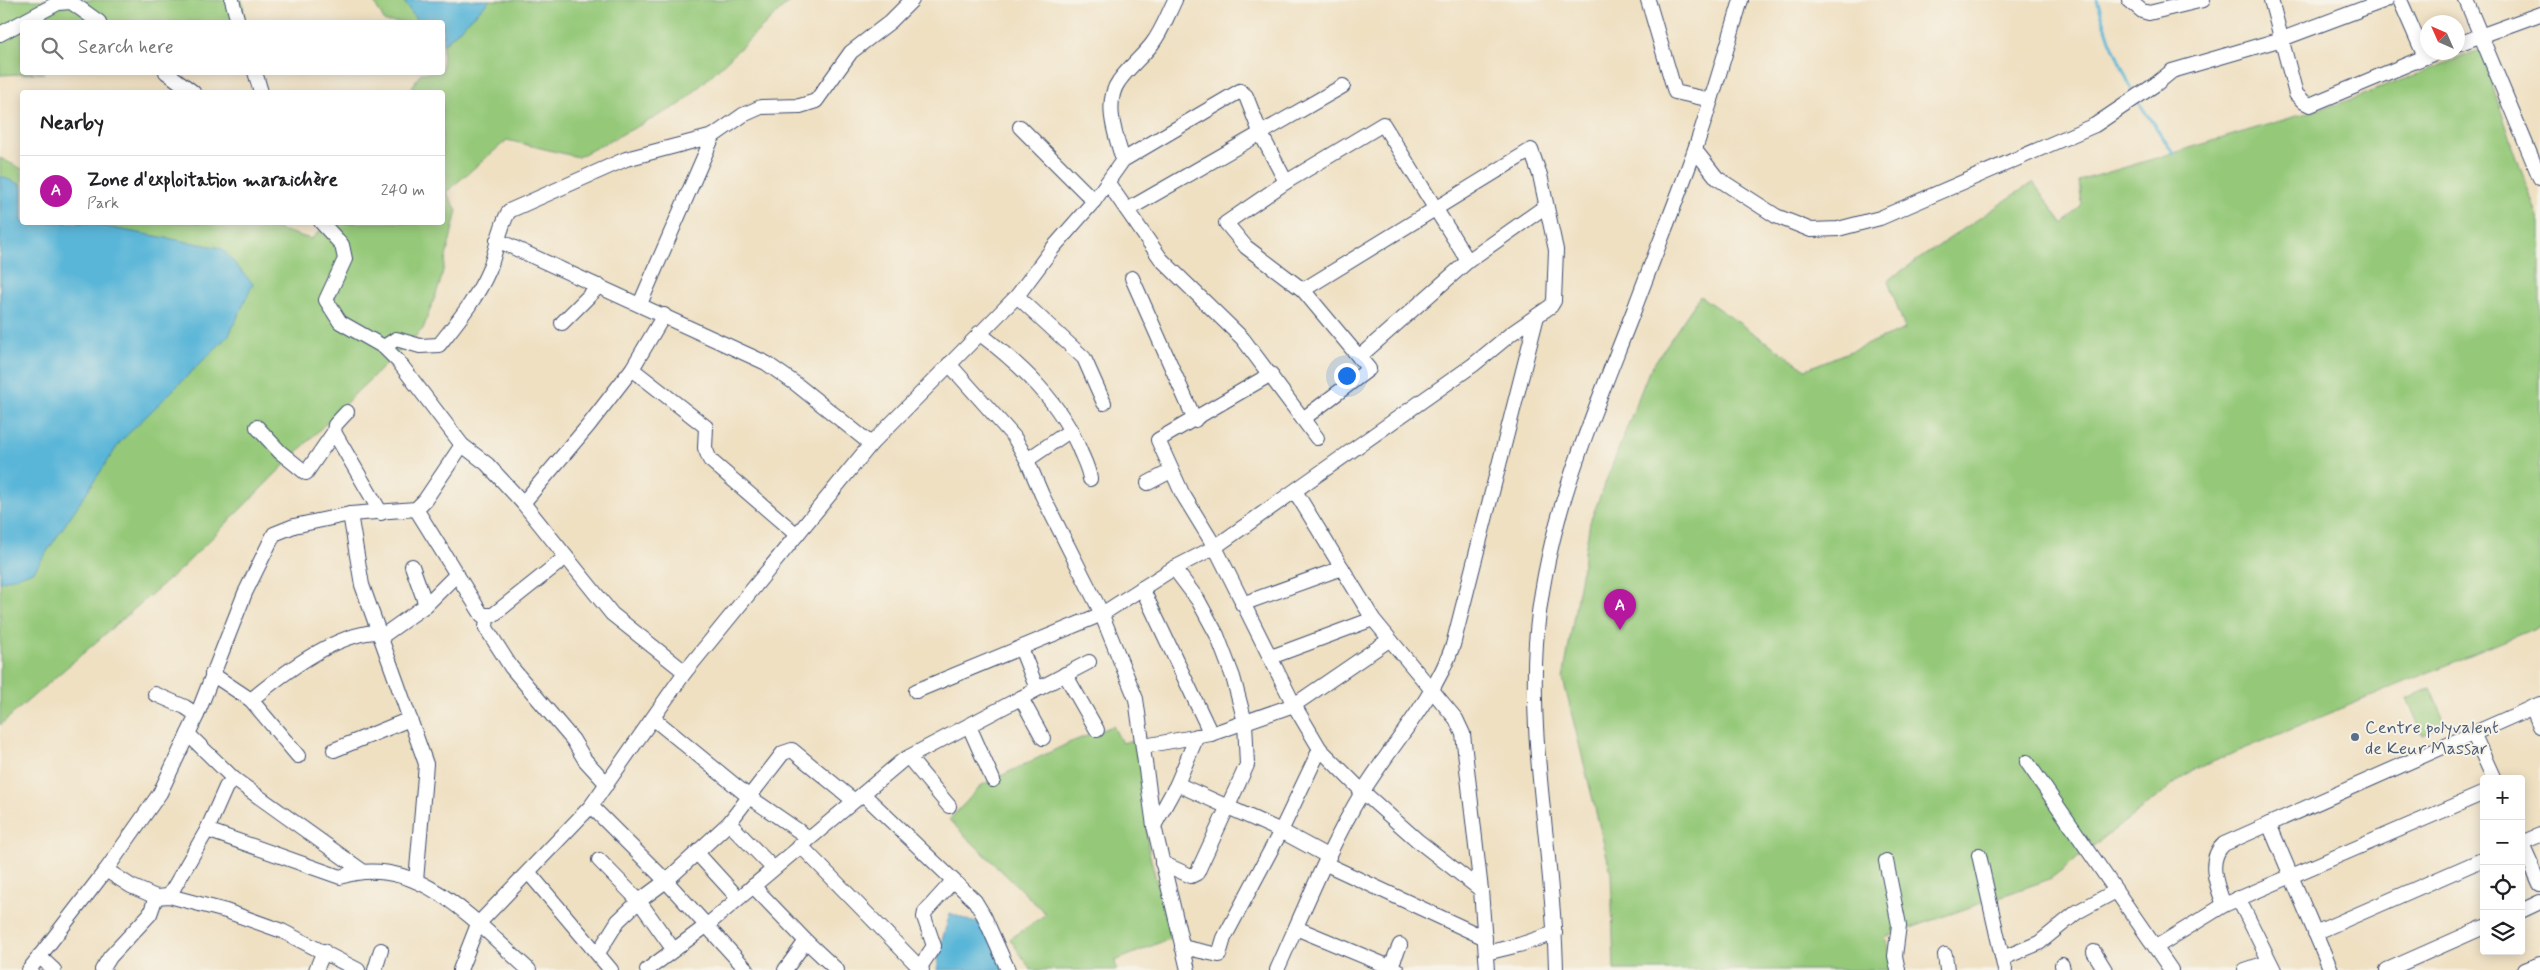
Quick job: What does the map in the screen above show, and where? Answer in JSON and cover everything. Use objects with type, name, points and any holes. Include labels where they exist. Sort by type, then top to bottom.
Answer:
[{"type":"street","points":[[232,0],[237,20]]},
{"type":"street","points":[[384,347],[396,339],[420,346],[439,345],[471,305],[488,271],[500,226],[509,211],[626,159],[713,136],[743,115],[761,107],[800,106],[816,101],[851,52],[890,22],[912,0]]},
{"type":"street","points":[[1123,160],[1113,127],[1112,108],[1115,90],[1118,82],[1153,43],[1175,0]]},
{"type":"street","points":[[1648,0],[1676,92],[1711,100]]},
{"type":"street","points":[[1556,970],[1555,933],[1537,747],[1536,643],[1551,541],[1569,481],[1695,150],[1741,0]]},
{"type":"street","points":[[2128,0],[2142,11],[2149,13],[2204,0]]},
{"type":"street","points":[[2271,0],[2296,94],[2310,105],[2420,60]]},
{"type":"street","points":[[1695,150],[1717,178],[1776,216],[1811,230],[1838,229],[1880,218],[2095,125],[2172,71],[2282,39],[2386,0]]},
{"type":"street","points":[[2400,0],[2420,35]]},
{"type":"street","points":[[2466,0],[2540,178]]},
{"type":"street","points":[[26,20],[58,3],[71,2],[96,20]]},
{"type":"street","points":[[2465,41],[2540,14]]},
{"type":"street","points":[[0,34],[20,23]]},
{"type":"street","points":[[170,75],[190,90]]},
{"type":"street","points":[[256,75],[260,90]]},
{"type":"street","points":[[1127,210],[1343,86]]},
{"type":"street","points":[[460,970],[478,924],[529,873],[591,806],[654,719],[685,672],[871,444],[1017,296],[1052,249],[1094,201],[1123,160],[1239,91],[1246,96],[1260,132],[1286,182]]},
{"type":"street","points":[[1303,419],[1369,369],[1303,290],[1246,247],[1226,223],[1286,182],[1383,124],[1468,261]]},
{"type":"street","points":[[1020,127],[1094,201]]},
{"type":"street","points":[[640,304],[713,136]]},
{"type":"street","points":[[916,691],[1102,614],[1174,568],[1215,547],[1473,365],[1512,332],[1554,302],[1556,250],[1531,150],[1303,290]]},
{"type":"street","points":[[1108,182],[1161,259],[1227,322],[1271,374],[1317,438]]},
{"type":"street","points":[[1359,357],[1468,261],[1546,206]]},
{"type":"street","points":[[324,225],[342,246],[346,259],[326,300],[340,322],[384,347],[398,361],[462,445],[487,464],[523,503],[612,614],[685,672]]},
{"type":"street","points":[[497,240],[766,363],[796,384],[871,444]]},
{"type":"street","points":[[1132,278],[1195,420]]},
{"type":"street","points":[[562,323],[599,286]]},
{"type":"street","points":[[1017,296],[1084,358],[1104,403]]},
{"type":"street","points":[[523,503],[588,426],[632,368],[664,315]]},
{"type":"street","points":[[1277,970],[1327,860],[1362,792],[1444,670],[1536,316]]},
{"type":"street","points":[[979,333],[1028,373],[1071,430],[1090,479]]},
{"type":"street","points":[[949,364],[1014,437],[1028,460],[1042,495],[1102,614],[1136,699],[1154,826],[1188,970]]},
{"type":"street","points":[[632,368],[706,427],[705,448],[710,460],[797,535]]},
{"type":"street","points":[[1271,374],[1158,440],[1171,471],[1215,547],[1294,705],[1320,749],[1362,792],[1417,840],[1480,890]]},
{"type":"street","points":[[257,427],[280,452],[306,473],[334,432],[335,425],[347,412]]},
{"type":"street","points":[[1028,460],[1071,430]]},
{"type":"street","points":[[334,432],[381,513]]},
{"type":"street","points":[[29,970],[151,809],[197,715],[246,593],[274,534],[294,526],[350,514],[416,509],[425,500],[462,445]]},
{"type":"street","points":[[1148,483],[1171,471]]},
{"type":"street","points":[[1294,492],[1373,619],[1456,719],[1463,734],[1487,970]]},
{"type":"street","points":[[416,509],[482,615],[493,615],[566,556]]},
{"type":"street","points":[[350,514],[362,584],[426,764],[416,881]]},
{"type":"street","points":[[412,566],[426,605]]},
{"type":"street","points":[[1162,864],[1191,876],[1198,873],[1247,765],[1245,722],[1233,677],[1217,635],[1198,600],[1174,568]]},
{"type":"street","points":[[1242,604],[1342,568]]},
{"type":"street","points":[[251,700],[282,675],[353,636],[380,634],[426,605],[457,574]]},
{"type":"street","points":[[1142,588],[1204,735]]},
{"type":"street","points":[[487,616],[486,628],[511,667],[574,740],[585,760],[607,784]]},
{"type":"street","points":[[1270,658],[1373,619]]},
{"type":"street","points":[[1144,746],[1204,735],[1294,705],[1389,640]]},
{"type":"street","points":[[1021,648],[1037,689]]},
{"type":"street","points":[[647,970],[706,926],[804,841],[909,758],[1089,662]]},
{"type":"street","points":[[212,674],[251,700],[298,756]]},
{"type":"street","points":[[1065,674],[1097,730]]},
{"type":"street","points":[[155,694],[185,707],[197,715]]},
{"type":"street","points":[[1020,698],[1043,738]]},
{"type":"street","points":[[2224,905],[2214,879],[2219,849],[2224,844],[2536,706],[2540,726]]},
{"type":"street","points":[[334,750],[410,719]]},
{"type":"street","points":[[654,719],[804,841],[921,969],[934,946],[924,917],[925,912],[953,881]]},
{"type":"street","points":[[969,726],[993,780]]},
{"type":"street","points":[[2473,733],[2492,775]]},
{"type":"street","points":[[188,734],[234,779],[361,870],[416,881],[446,896],[528,970]]},
{"type":"street","points":[[1154,826],[1204,735]]},
{"type":"street","points":[[1182,947],[1219,955],[1227,932],[1281,830],[1320,749]]},
{"type":"street","points":[[598,953],[618,921],[639,901],[666,881],[729,823],[783,753],[792,750],[858,797],[975,901],[984,916],[1008,970]]},
{"type":"street","points":[[909,758],[949,806]]},
{"type":"street","points":[[2027,762],[2171,970]]},
{"type":"street","points":[[102,970],[110,957],[150,914],[162,897],[207,830],[226,787],[234,779]]},
{"type":"street","points":[[1177,784],[1226,808],[1281,830],[1327,860],[1485,938]]},
{"type":"street","points":[[2156,947],[2238,898],[2292,877],[2480,795]]},
{"type":"street","points":[[591,806],[666,881],[747,970]]},
{"type":"street","points":[[729,823],[772,868]]},
{"type":"street","points":[[2269,824],[2331,970]]},
{"type":"street","points":[[207,830],[340,877],[361,870]]},
{"type":"street","points":[[2525,841],[2540,835]]},
{"type":"street","points":[[2525,849],[2540,884]]},
{"type":"street","points":[[697,853],[738,898]]},
{"type":"street","points":[[1979,855],[2004,964],[2039,943],[2077,912],[2116,890]]},
{"type":"street","points":[[599,860],[639,901],[673,949]]},
{"type":"street","points":[[1886,861],[1899,925],[1895,956],[1898,970]]},
{"type":"street","points":[[2315,932],[2480,861]]},
{"type":"street","points":[[106,870],[131,886],[162,897],[243,916],[282,931],[358,970]]},
{"type":"street","points":[[529,873],[611,970]]},
{"type":"street","points":[[753,886],[837,970]]},
{"type":"street","points":[[2238,898],[2271,966],[2245,970]]},
{"type":"street","points":[[2523,910],[2540,902]]},
{"type":"street","points":[[1296,928],[1394,969],[1400,945]]},
{"type":"street","points":[[2387,970],[2480,929]]},
{"type":"street","points":[[1486,953],[1519,945],[1555,933]]},
{"type":"street","points":[[785,970],[806,941]]},
{"type":"street","points":[[375,970],[381,950]]},
{"type":"street","points":[[316,970],[324,951]]},
{"type":"street","points":[[2094,952],[2105,970]]},
{"type":"street","points":[[1945,955],[1948,970]]},
{"type":"street","points":[[39,956],[54,970]]},
{"type":"street","points":[[2525,970],[2540,964]]},
{"type":"green space","points":[[0,0],[242,0],[245,20],[20,20],[20,74],[0,75]]},
{"type":"green space","points":[[373,0],[403,0],[417,20],[384,20]]},
{"type":"green space","points":[[490,0],[791,0],[681,104],[578,157],[507,140],[446,192],[457,210],[440,283],[423,329],[360,389],[184,566],[0,725],[0,158],[20,168],[20,225],[264,225],[311,239],[327,225],[445,225],[445,90],[410,90],[420,75],[445,75],[445,43]]},
{"type":"green space","points":[[2480,50],[2540,224],[2540,626],[2191,771],[2050,879],[1885,937],[1896,970],[1614,970],[1611,873],[1563,679],[1590,522],[1649,371],[1700,296],[1806,369],[1905,329],[1888,280],[2033,182],[2063,224],[2082,204],[2079,181],[2347,101],[2454,60],[2465,60],[2465,56]]},
{"type":"green space","points":[[2430,688],[2446,725],[2423,735],[2407,698]]},
{"type":"green space","points":[[1113,726],[1122,743],[1141,738],[1148,848],[1171,938],[1115,961],[1117,970],[1031,970],[1010,939],[1046,914],[949,820],[982,785],[1071,742]]},
{"type":"water","points":[[403,0],[490,0],[445,43],[445,20],[417,20]]},
{"type":"water","points":[[0,176],[20,184],[20,225],[95,225],[221,248],[253,284],[229,335],[121,441],[34,571],[0,582]]},
{"type":"water","points":[[950,913],[972,922],[982,922],[1004,937],[1010,970],[937,970],[940,947]]},
{"type":"waterway","points":[[2097,0],[2110,40],[2134,95]]},
{"type":"waterway","points":[[2137,100],[2174,154]]},
{"type":"place","name":"Zone d'exploitation maraichère","points":[[1620,630]]},
{"type":"place","name":"Centre polyvalent de Keur Massar","points":[[2355,737]]}]
